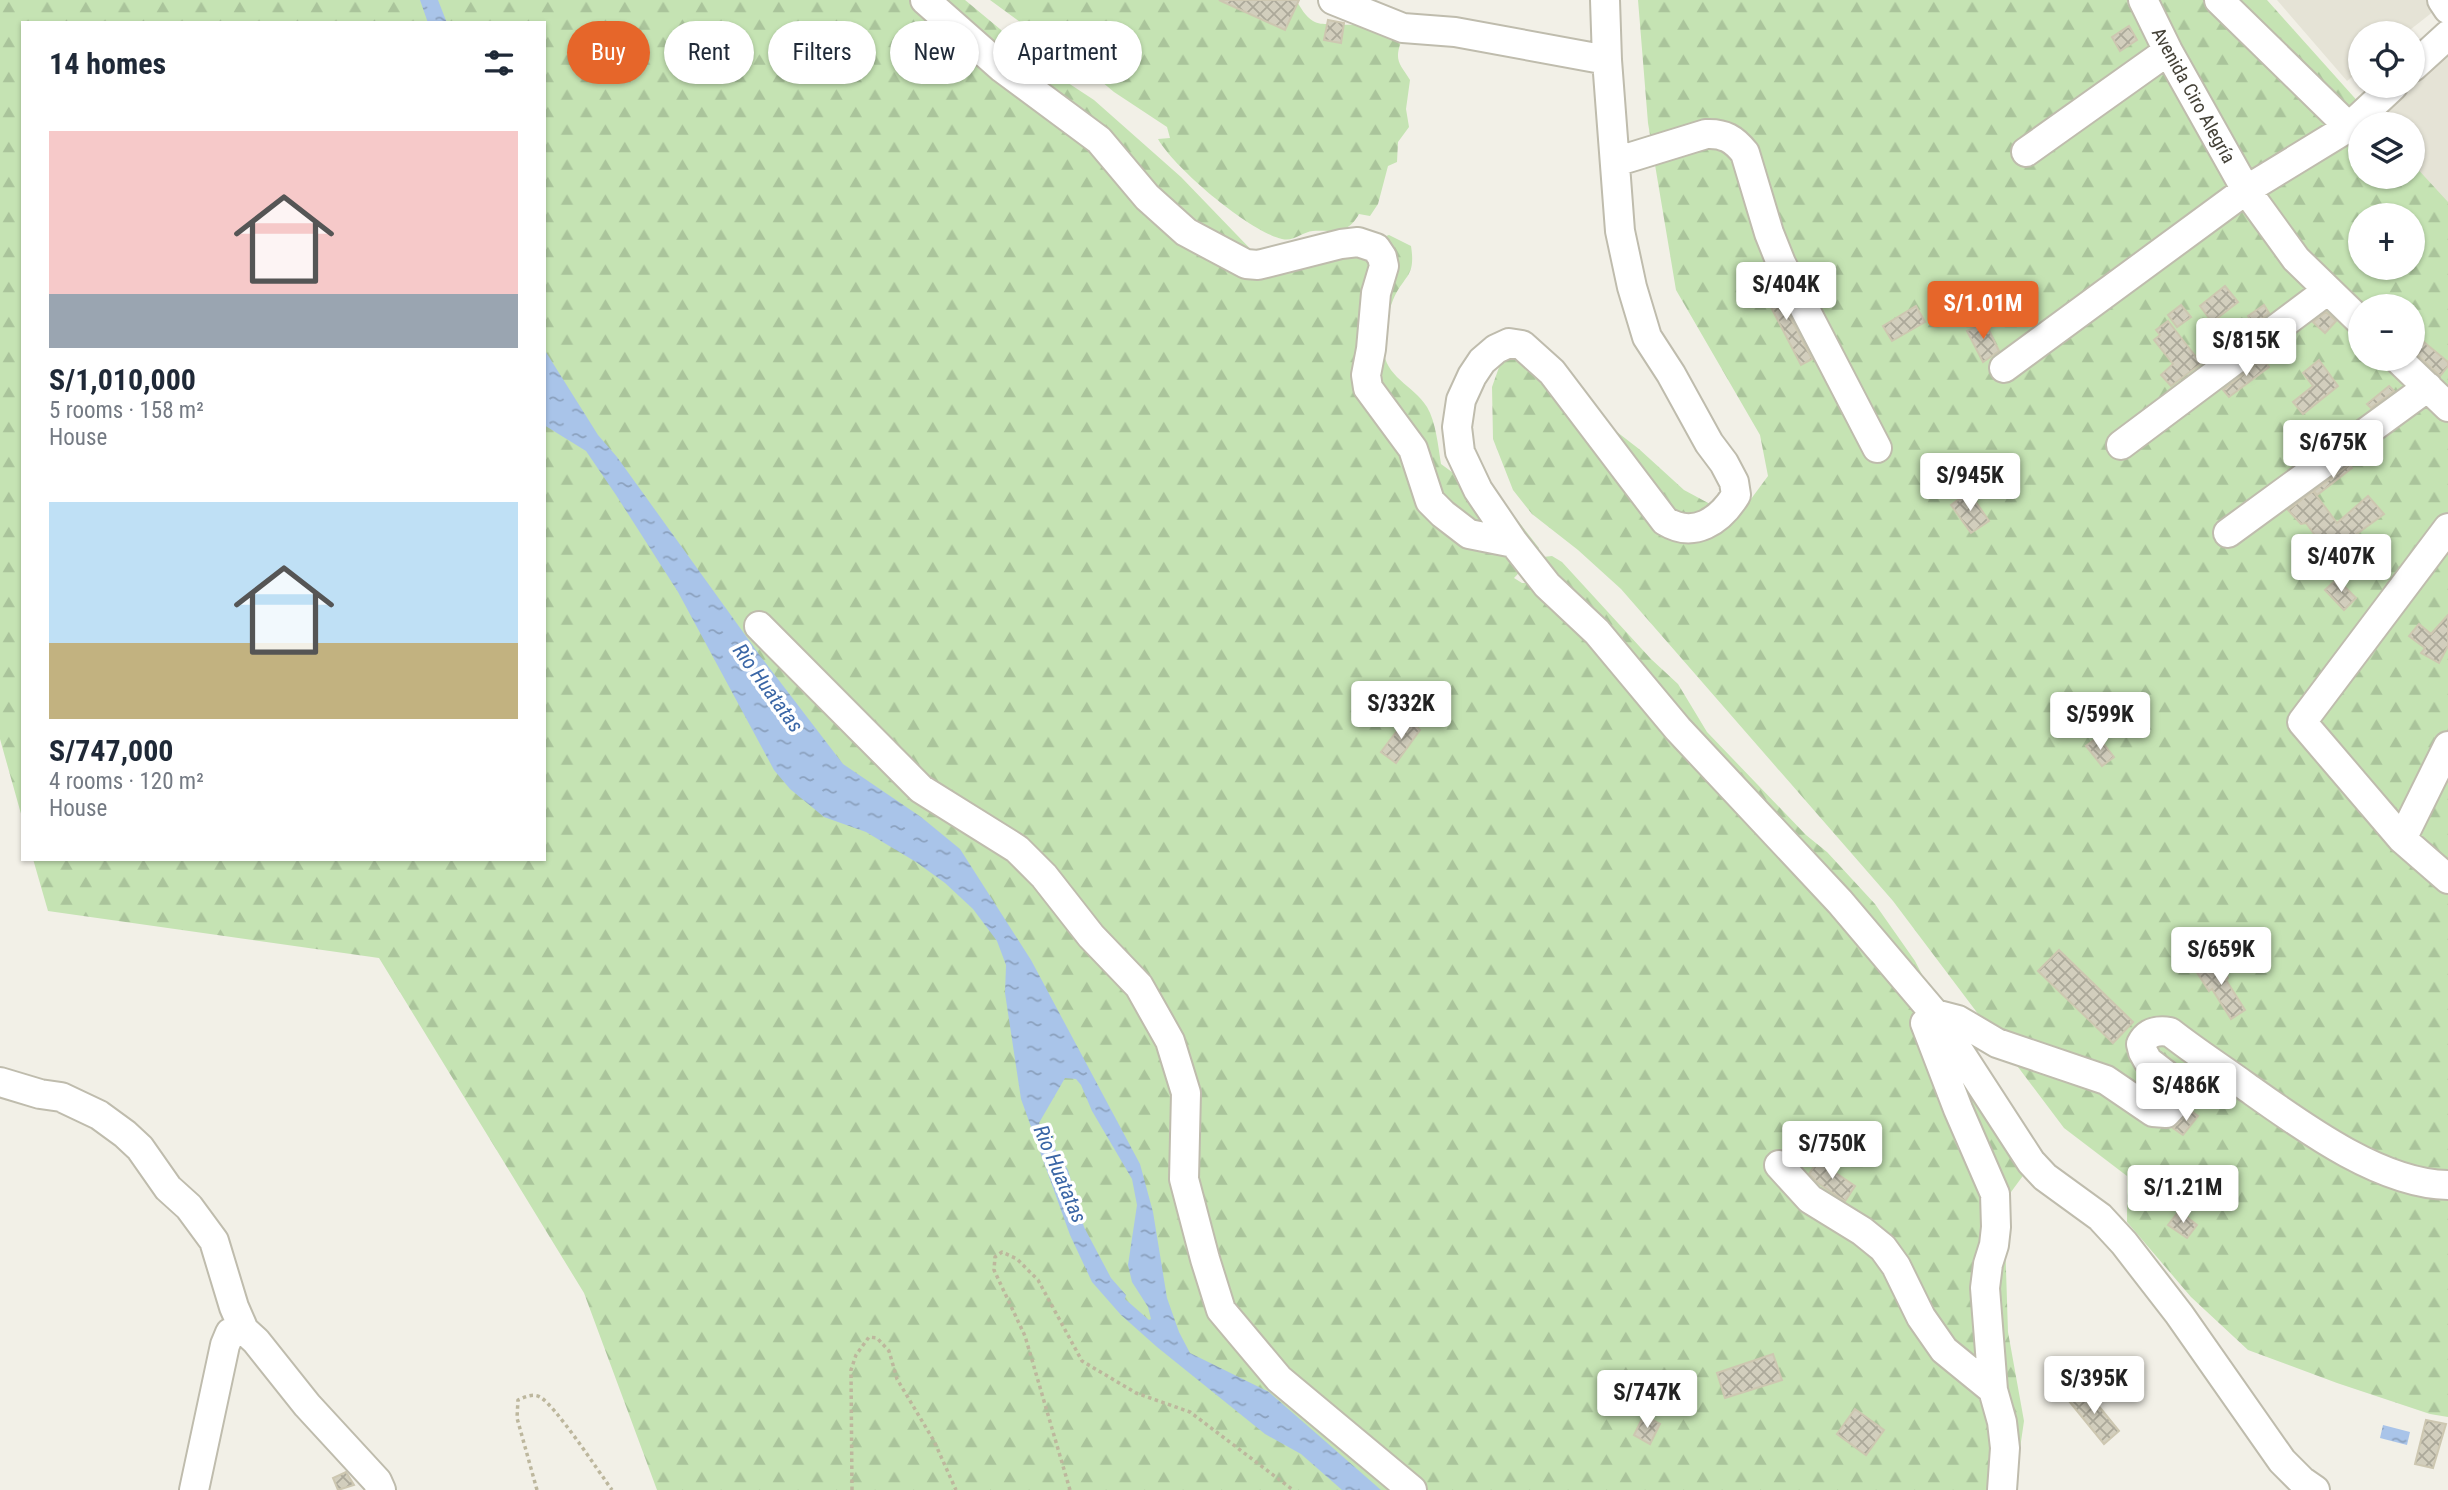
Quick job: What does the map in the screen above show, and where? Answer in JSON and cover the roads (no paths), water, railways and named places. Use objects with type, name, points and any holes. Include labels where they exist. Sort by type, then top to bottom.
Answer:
[{"type":"street","points":[[925,0],[1002,68],[1099,140],[1147,197],[1186,232],[1246,264],[1258,265],[1341,244],[1358,242],[1376,248],[1384,266],[1376,293],[1366,375],[1367,388],[1413,449],[1430,501],[1469,534],[1514,543]]},
{"type":"street","points":[[1333,0],[1403,28],[1455,32],[1607,60]]},
{"type":"street","points":[[1605,0],[1620,231],[1632,287],[1647,337],[1709,443],[1724,463],[1734,482],[1736,495],[1725,512],[1689,530],[1676,528],[1665,521],[1552,372],[1522,345],[1509,343],[1496,349],[1482,361],[1461,400],[1457,427],[1460,452],[1478,490],[1547,585],[1597,632],[1678,729],[1840,902],[1915,990],[1935,1014],[2031,1162],[2045,1177],[2100,1217],[2124,1243],[2179,1314],[2282,1461],[2302,1482],[2315,1490]]},
{"type":"street","name":"Avenida Ciro Alegría","points":[[2143,0],[2168,51],[2246,190],[2296,259],[2348,309]]},
{"type":"street","points":[[2220,0],[2348,126]]},
{"type":"street","points":[[2442,0],[2448,9]]},
{"type":"street","points":[[2425,56],[2448,35]]},
{"type":"street","points":[[2026,152],[2168,51]]},
{"type":"street","points":[[2365,112],[2380,98]]},
{"type":"street","points":[[2004,368],[2246,190],[2348,128]]},
{"type":"street","points":[[1615,162],[1706,134],[1719,133],[1736,142],[1745,153],[1781,263],[1808,320],[1877,448]]},
{"type":"street","points":[[2121,445],[2328,290]]},
{"type":"street","points":[[2411,371],[2448,407]]},
{"type":"street","points":[[2228,533],[2428,387]]},
{"type":"street","points":[[2448,528],[2302,722],[2402,839],[2448,879]]},
{"type":"street","points":[[759,626],[921,789],[1017,849],[1044,876],[1091,936],[1139,986],[1170,1041],[1186,1093],[1184,1178],[1221,1310],[1279,1379],[1412,1490]]},
{"type":"street","points":[[2402,839],[2448,746]]},
{"type":"street","points":[[1915,990],[1929,1037],[1995,1194],[1996,1227],[1985,1288],[1993,1390],[2006,1448],[2002,1490]]},
{"type":"street","points":[[1935,1014],[1958,1020],[1997,1043],[2106,1080],[2153,1112],[2166,1113],[2176,1102],[2179,1091],[2174,1081],[2148,1061],[2141,1044],[2151,1032],[2170,1032],[2306,1128],[2363,1160],[2410,1180],[2448,1185]]},
{"type":"street","points":[[0,1082],[40,1094],[61,1097],[80,1105],[99,1115],[141,1148],[168,1188],[189,1207],[215,1241],[234,1307],[244,1329],[377,1487]]},
{"type":"street","points":[[1779,1166],[1810,1199],[1862,1231],[1883,1248],[1944,1350],[1993,1390]]},
{"type":"street","points":[[194,1490],[225,1345],[230,1333],[244,1329]]},
{"type":"water","points":[[420,0],[438,0],[446,21],[427,21]]},
{"type":"water","name":"Rio Huatatas","points":[[546,352],[598,435],[843,764],[921,817],[960,849],[1031,960],[1140,1164],[1153,1212],[1167,1298],[1190,1353],[1269,1392],[1381,1490],[1342,1490],[1301,1454],[1265,1434],[1157,1347],[1121,1315],[1092,1282],[1070,1235],[1021,1099],[1005,993],[1006,965],[997,941],[973,909],[945,883],[866,832],[824,817],[790,789],[774,770],[678,592],[586,451],[546,426]],"holes":[[[1065,1078],[1076,1079],[1092,1111],[1132,1179],[1137,1205],[1128,1265],[1132,1282],[1148,1307],[1149,1320],[1125,1299],[1126,1295],[1111,1278],[1084,1227],[1068,1170],[1039,1123]]]},
{"type":"water","points":[[2383,1425],[2410,1432],[2407,1445],[2380,1438]]}]
